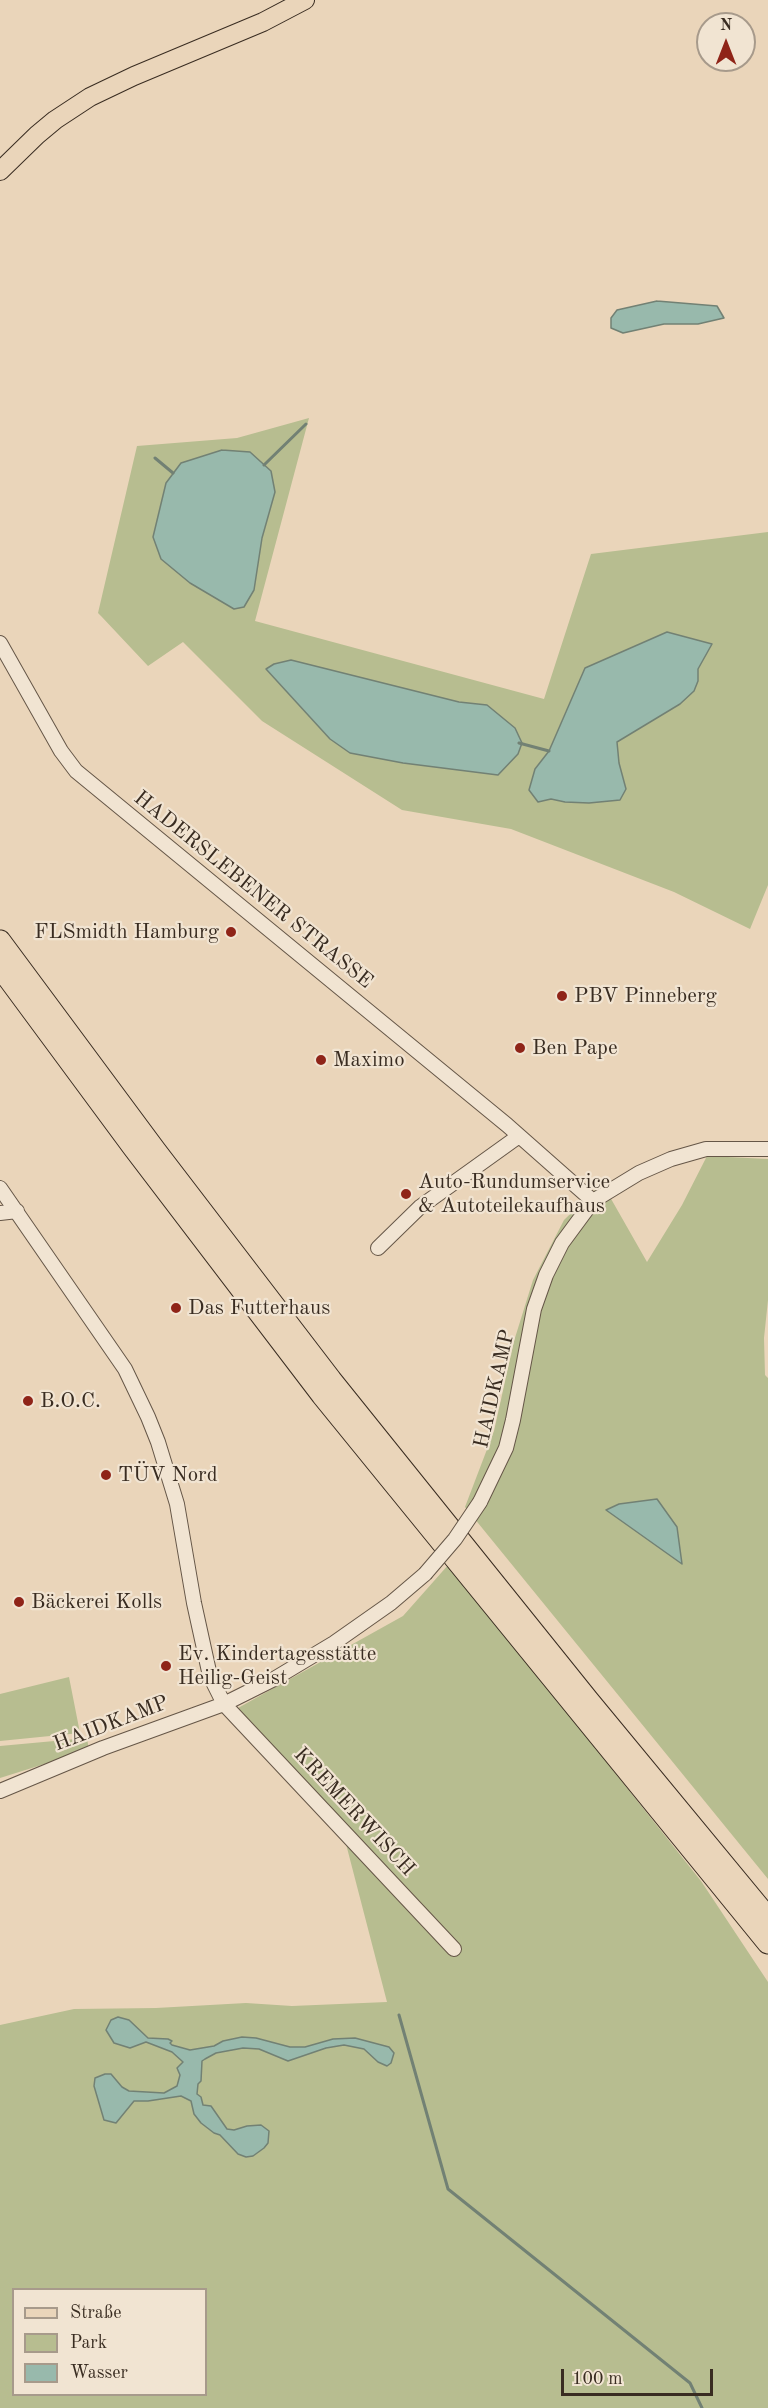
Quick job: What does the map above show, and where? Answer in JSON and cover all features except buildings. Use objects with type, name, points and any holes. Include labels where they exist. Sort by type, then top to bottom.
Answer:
[{"type":"highway","points":[[0,941],[147,1140],[331,1380],[588,1700],[768,1918]]},
{"type":"highway","points":[[0,968],[322,1395],[768,1943]]},
{"type":"main road","points":[[0,171],[37,135],[90,98],[134,76],[263,22],[305,0]]},
{"type":"street","name":"HADERSLEBENER STRASSE","points":[[0,643],[61,751],[76,771],[519,1136],[593,1200]]},
{"type":"street","points":[[378,1248],[420,1207],[519,1136]]},
{"type":"street","name":"HAIDKAMP","points":[[0,1791],[103,1748],[224,1704],[274,1679],[334,1643],[391,1603],[425,1574],[468,1523],[480,1502],[506,1448],[534,1308],[546,1275],[562,1243],[593,1200],[639,1173],[671,1159],[706,1149],[768,1149]]},
{"type":"street","name":"KREMERWISCH","points":[[0,1188],[125,1369],[155,1434],[177,1504],[194,1603],[210,1676],[224,1704],[454,1949]]},
{"type":"street","points":[[0,1214],[17,1211]]},
{"type":"green space","points":[[309,418],[255,621],[544,699],[591,554],[768,532],[768,885],[750,929],[674,892],[511,829],[402,810],[262,721],[183,642],[148,666],[98,613],[137,446],[237,438]],"holes":[[[222,450],[275,491],[262,538],[234,609],[161,559],[153,537],[166,483],[203,457]],[[667,632],[698,669],[698,680],[680,704],[617,742],[619,763],[626,789],[565,802],[551,799],[535,769],[549,751],[566,711],[627,652]],[[266,669],[487,705],[449,768],[403,763],[330,739]]]},
{"type":"green space","points":[[707,1156],[768,1159],[768,1300],[764,1338],[765,1375],[768,1378],[768,1879],[465,1507],[494,1431],[514,1341],[533,1280],[564,1220],[602,1183],[647,1262],[682,1205]]},
{"type":"green space","points":[[449,1564],[701,1881],[768,1982],[768,2408],[0,2408],[0,2025],[74,2009],[156,2008],[246,2003],[292,2006],[387,2002],[339,1817],[238,1708],[403,1616]]},
{"type":"green space","points":[[69,1677],[80,1733],[0,1741],[0,1694]]},
{"type":"green space","points":[[87,1738],[89,1750],[0,1778],[0,1746]]},
{"type":"water","points":[[657,301],[717,306],[724,318],[698,324],[664,324],[623,333],[611,328],[611,318],[617,310]]},
{"type":"water","points":[[222,450],[250,452],[271,471],[275,492],[262,538],[254,590],[244,607],[234,609],[190,583],[161,559],[153,537],[166,483],[181,463]]},
{"type":"water","points":[[667,632],[712,644],[698,669],[698,681],[694,691],[680,704],[617,742],[619,763],[626,789],[620,800],[589,803],[551,799],[538,802],[529,790],[535,769],[549,751],[585,668]]},
{"type":"water","points":[[291,660],[459,702],[487,705],[515,728],[522,743],[518,754],[498,775],[403,763],[350,753],[330,739],[266,669],[274,664]]},
{"type":"water","points":[[657,1499],[677,1527],[682,1564],[606,1510],[619,1504]]},
{"type":"water","points":[[118,2017],[129,2020],[148,2038],[168,2039],[172,2041],[170,2043],[172,2045],[190,2050],[214,2046],[223,2041],[242,2037],[256,2038],[290,2047],[305,2047],[333,2039],[355,2038],[389,2047],[394,2053],[391,2063],[387,2066],[378,2062],[364,2049],[344,2045],[326,2048],[288,2061],[259,2049],[243,2048],[216,2053],[202,2061],[201,2081],[198,2084],[197,2094],[201,2097],[203,2105],[211,2106],[227,2129],[234,2130],[261,2125],[269,2131],[268,2143],[264,2148],[253,2156],[246,2157],[238,2154],[220,2135],[201,2123],[194,2114],[191,2101],[181,2096],[134,2101],[116,2123],[104,2120],[94,2086],[95,2078],[111,2074],[122,2087],[129,2091],[164,2093],[177,2086],[180,2075],[177,2068],[183,2062],[172,2052],[146,2042],[130,2048],[114,2043],[106,2030],[111,2020]]},
{"type":"waterway","points":[[264,465],[306,424]]},
{"type":"waterway","points":[[155,458],[173,473]]},
{"type":"waterway","points":[[519,743],[549,751]]},
{"type":"waterway","points":[[399,2015],[448,2189],[690,2383],[702,2408]]},
{"type":"place","name":"FLSmidth Hamburg","points":[[231,932]]},
{"type":"place","name":"PBV Pinneberg","points":[[562,996]]},
{"type":"place","name":"Ben Pape","points":[[520,1048]]},
{"type":"place","name":"Maximo","points":[[321,1060]]},
{"type":"place","name":"Auto-Rundumservice & Autoteilekaufhaus","points":[[406,1194]]},
{"type":"place","name":"Das Futterhaus","points":[[176,1308]]},
{"type":"place","name":"B.O.C.","points":[[28,1401]]},
{"type":"place","name":"TÜV Nord","points":[[106,1475]]},
{"type":"place","name":"Bäckerei Kolls","points":[[19,1602]]},
{"type":"place","name":"Ev. Kindertagesstätte Heilig-Geist","points":[[166,1666]]}]
